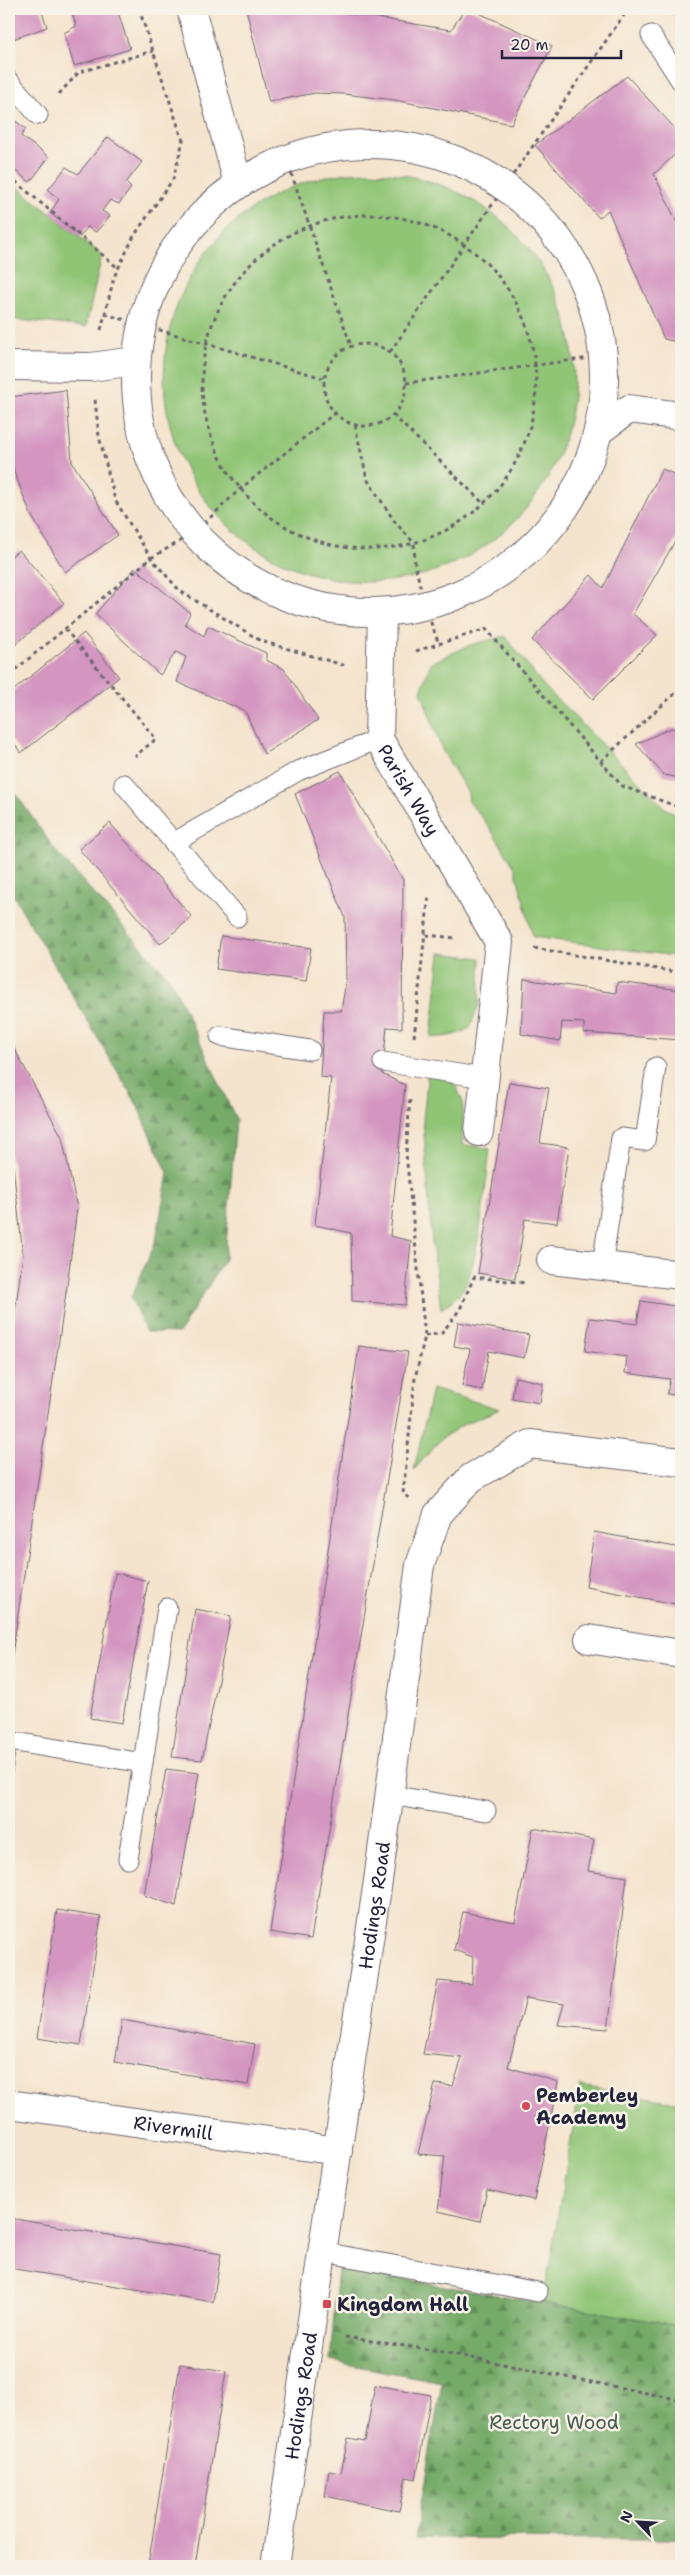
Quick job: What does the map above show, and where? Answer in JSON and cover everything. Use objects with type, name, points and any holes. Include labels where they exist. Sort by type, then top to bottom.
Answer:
[{"type":"street","points":[[191,9],[238,183]]},
{"type":"street","points":[[342,144],[400,144],[456,158],[506,185],[544,219],[574,260],[594,306],[604,356],[600,430],[582,480],[554,524],[518,561],[474,589],[425,607],[382,612],[318,608],[250,580],[194,533],[159,482],[140,423],[136,361],[142,324],[162,269],[195,222],[238,183],[286,158],[342,144]]},
{"type":"street","points":[[9,366],[91,367],[136,361]]},
{"type":"street","points":[[600,430],[629,409],[681,416]]},
{"type":"street","name":"Parish Way","points":[[382,612],[379,739],[499,942]]},
{"type":"street","points":[[479,1132],[499,942]]},
{"type":"street","points":[[551,1260],[681,1275]]},
{"type":"street","name":"Hodings Road","points":[[275,2566],[390,1795],[420,1565],[438,1514],[471,1478],[530,1444],[681,1462]]},
{"type":"street","points":[[589,1639],[681,1654]]},
{"type":"street","name":"Rivermill","points":[[9,2104],[338,2151]]},
{"type":"lane","points":[[651,35],[681,81]]},
{"type":"lane","points":[[9,81],[38,115]]},
{"type":"lane","points":[[173,842],[298,771],[379,739]]},
{"type":"lane","points":[[124,784],[237,917]]},
{"type":"lane","points":[[220,1036],[310,1050]]},
{"type":"lane","points":[[383,1062],[484,1078]]},
{"type":"lane","points":[[602,1266],[620,1138],[645,1141],[656,1067]]},
{"type":"lane","points":[[128,1859],[167,1608]]},
{"type":"lane","points":[[9,1741],[143,1763]]},
{"type":"lane","points":[[390,1795],[486,1811]]},
{"type":"lane","points":[[323,2252],[538,2292]]},
{"type":"path","points":[[390,352],[628,9]]},
{"type":"path","points":[[38,115],[79,72],[153,51]]},
{"type":"path","points":[[286,158],[351,346]]},
{"type":"path","points":[[9,176],[118,268]]},
{"type":"path","points":[[349,214],[390,214],[430,224],[466,244],[500,277],[525,318],[536,365],[535,403],[526,440],[508,475],[484,504],[439,534],[414,543],[387,548],[360,549],[332,545],[306,537],[282,525],[259,509],[240,489],[219,456],[206,420],[201,381],[206,342],[220,304],[243,270],[274,243],[310,224],[349,214]]},
{"type":"path","points":[[105,314],[206,342],[323,378]]},
{"type":"path","points":[[365,344],[378,346],[390,352],[404,372],[406,383],[405,395],[393,415],[376,424],[355,425],[335,413],[327,401],[323,378],[331,361],[351,346],[365,344]]},
{"type":"path","points":[[406,383],[604,356]]},
{"type":"path","points":[[9,675],[151,558],[194,533],[240,489],[335,413]]},
{"type":"path","points":[[393,415],[484,504]]},
{"type":"path","points":[[355,425],[367,479],[395,522],[414,543],[415,564],[425,607],[439,644]]},
{"type":"path","points":[[65,629],[156,739],[125,763],[124,784]]},
{"type":"path","points":[[343,665],[380,663],[486,629],[622,786],[681,808]]},
{"type":"path","points":[[600,761],[681,688]]},
{"type":"path","points":[[426,935],[499,942],[681,973]]},
{"type":"path","points":[[425,1336],[442,1333],[460,1309],[474,1277],[531,1283],[551,1260]]},
{"type":"path","points":[[310,2332],[438,2351],[681,2400]]},
{"type":"green space","points":[[369,172],[409,176],[447,188],[483,207],[514,232],[539,263],[558,299],[570,337],[574,377],[570,417],[558,455],[539,491],[514,522],[483,547],[447,566],[409,578],[369,582],[329,578],[291,566],[255,547],[224,522],[199,491],[180,455],[168,417],[164,377],[168,337],[180,299],[199,263],[224,232],[255,207],[291,188],[329,176]]},
{"type":"green space","points":[[9,180],[102,255],[86,327],[9,319]]},
{"type":"green space","points":[[505,636],[543,685],[666,809],[681,816],[681,957],[533,937],[515,868],[488,825],[469,802],[468,793],[442,750],[421,691],[431,663],[470,645]]},
{"type":"green space","points":[[9,784],[55,850],[171,980],[236,1119],[225,1259],[179,1333],[146,1332],[131,1298],[156,1240],[168,1173],[135,1101],[9,888]]},
{"type":"green space","points":[[440,953],[481,958],[479,1004],[470,1028],[451,1036],[431,1037]]},
{"type":"green space","points":[[428,1070],[456,1085],[463,1103],[462,1144],[490,1149],[481,1223],[473,1263],[462,1291],[441,1309],[432,1243],[423,1121]]},
{"type":"green space","points":[[432,1389],[500,1409],[464,1424],[441,1439],[414,1470]]},
{"type":"green space","points":[[580,2086],[681,2103],[681,2326],[543,2303]]},
{"type":"green space","name":"Rectory Wood","points":[[338,2268],[681,2326],[681,2541],[674,2539],[415,2538],[442,2382],[330,2361]]},
{"type":"building","points":[[9,9],[41,9],[47,27],[13,39],[9,27]]},
{"type":"building","points":[[71,9],[117,9],[130,49],[74,66],[64,33],[76,26]]},
{"type":"building","points":[[246,9],[322,9],[451,30],[465,9],[470,9],[552,46],[511,124],[395,100],[344,94],[315,93],[269,102]]},
{"type":"building","points":[[627,76],[681,135],[681,149],[654,174],[681,231],[681,343],[664,339],[608,210],[599,218],[535,145]]},
{"type":"building","points":[[9,116],[26,129],[21,136],[49,157],[30,182],[9,166]]},
{"type":"building","points":[[108,137],[142,162],[126,183],[131,188],[119,204],[110,200],[102,211],[110,216],[96,232],[87,227],[80,237],[50,213],[59,199],[48,190],[66,167],[78,174]]},
{"type":"building","points":[[66,390],[72,462],[118,535],[65,572],[31,515],[14,472],[9,446],[9,397]]},
{"type":"building","points":[[662,469],[681,477],[681,531],[633,614],[657,635],[593,699],[532,640],[591,575],[603,588]]},
{"type":"building","points":[[19,550],[64,603],[9,650],[9,558]]},
{"type":"building","points":[[135,568],[190,613],[185,624],[204,636],[208,626],[266,653],[266,660],[284,669],[318,720],[264,754],[245,711],[177,682],[186,657],[176,652],[160,675],[95,614]]},
{"type":"building","points":[[84,633],[119,677],[21,753],[9,736],[9,694]]},
{"type":"building","points":[[671,728],[681,729],[681,778],[664,775],[636,744]]},
{"type":"building","points":[[340,771],[403,880],[402,1028],[387,1027],[382,1074],[405,1085],[390,1236],[411,1241],[405,1305],[352,1301],[351,1233],[315,1225],[331,1078],[320,1077],[324,1011],[341,1011],[346,981],[345,917],[295,794]]},
{"type":"building","points":[[110,823],[192,917],[160,944],[79,849]]},
{"type":"building","points":[[221,936],[311,948],[306,981],[216,969]]},
{"type":"building","points":[[524,979],[616,993],[617,982],[681,990],[681,1040],[584,1033],[584,1023],[562,1022],[560,1041],[521,1034]]},
{"type":"building","points":[[9,1039],[62,1137],[77,1208],[10,1668],[9,1354],[23,1255],[13,1166],[9,1152]]},
{"type":"building","points":[[509,1082],[549,1088],[540,1143],[569,1147],[557,1223],[525,1219],[515,1279],[478,1273]]},
{"type":"building","points":[[641,1301],[681,1307],[681,1396],[667,1394],[670,1379],[625,1373],[627,1357],[585,1351],[590,1318],[637,1324]]},
{"type":"building","points":[[458,1322],[529,1335],[524,1358],[489,1351],[482,1390],[462,1386],[470,1349],[454,1346]]},
{"type":"building","points":[[359,1346],[408,1352],[311,1939],[270,1932]]},
{"type":"building","points":[[515,1377],[543,1383],[540,1403],[512,1398]]},
{"type":"building","points":[[594,1532],[681,1548],[681,1605],[586,1587]]},
{"type":"building","points":[[115,1573],[148,1581],[122,1723],[90,1718]]},
{"type":"building","points":[[195,1609],[231,1616],[202,1760],[172,1757]]},
{"type":"building","points":[[9,1750],[15,1752],[10,1784],[9,1784]]},
{"type":"building","points":[[166,1769],[199,1773],[176,1906],[144,1895]]},
{"type":"building","points":[[533,1828],[594,1840],[588,1871],[627,1877],[608,2029],[558,2025],[564,2004],[526,1998],[508,2067],[558,2082],[534,2200],[487,2190],[480,2221],[438,2211],[445,2156],[418,2154],[435,2084],[453,2086],[462,2058],[423,2054],[438,1981],[472,1984],[473,1957],[454,1950],[463,1912],[515,1922]]},
{"type":"building","points":[[57,1910],[101,1917],[81,2045],[37,2038]]},
{"type":"building","points":[[122,2020],[255,2044],[248,2085],[115,2062]]},
{"type":"building","points":[[9,2218],[221,2254],[213,2302],[9,2268]]},
{"type":"building","points":[[180,2364],[226,2371],[195,2566],[148,2566]]},
{"type":"building","points":[[375,2385],[431,2395],[416,2479],[406,2477],[399,2511],[325,2496],[329,2471],[341,2473],[348,2438],[365,2441]]},
{"type":"place","name":"Pemberley Academy","points":[[526,2106]]},
{"type":"place","name":"Kingdom Hall","points":[[327,2304]]}]
